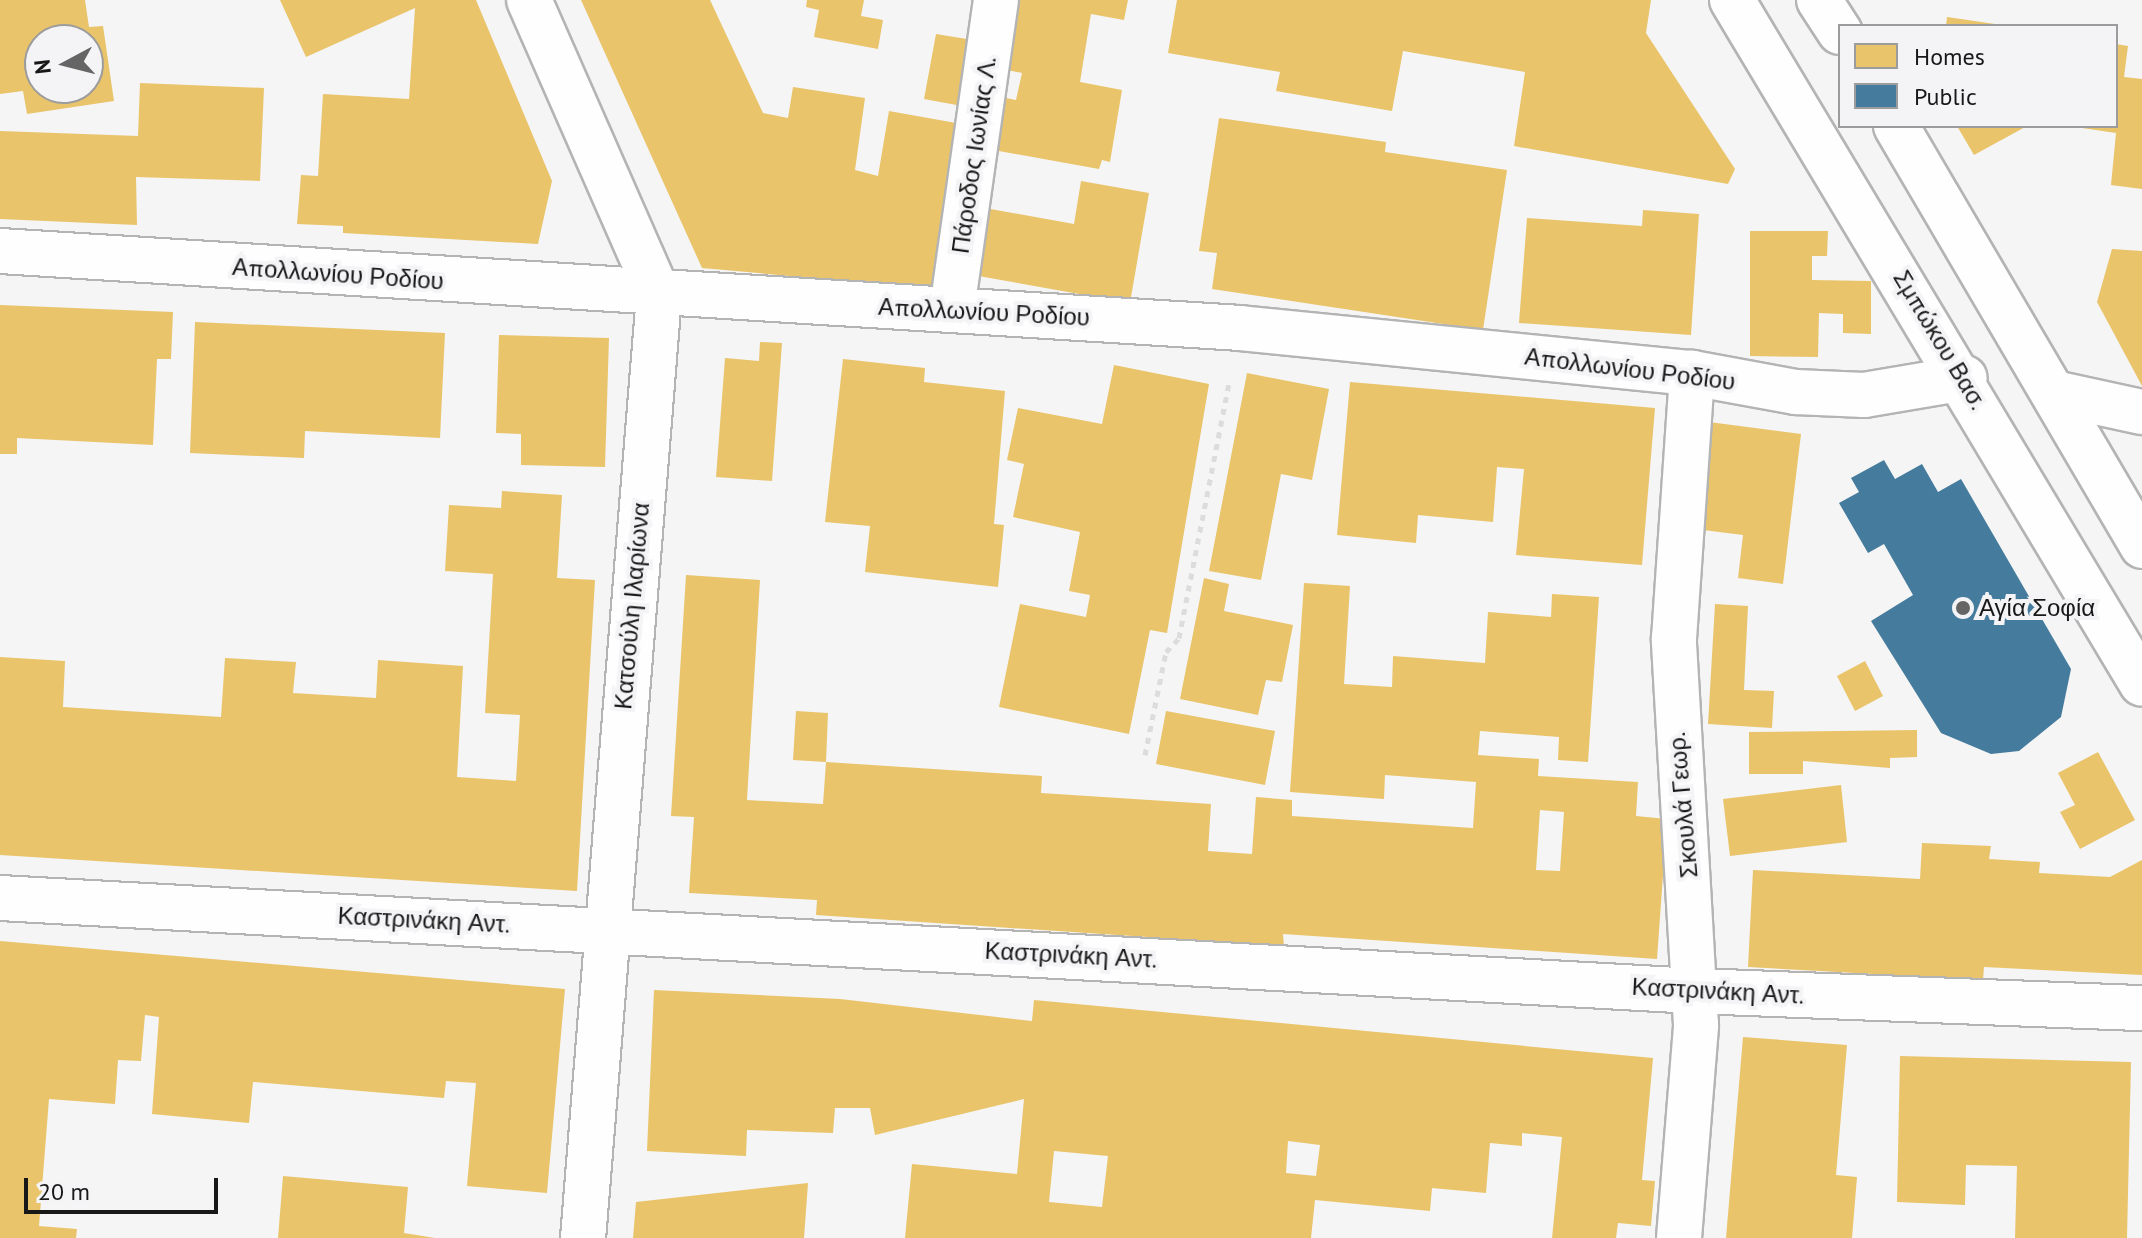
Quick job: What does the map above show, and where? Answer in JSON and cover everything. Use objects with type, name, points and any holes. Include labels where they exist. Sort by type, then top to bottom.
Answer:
[{"type":"street","name":"Κατσούλη Ιλαρίωνα","points":[[529,0],[659,296],[605,929],[583,1238]]},
{"type":"street","name":"Πάροδος Ιωνίας Λ.","points":[[952,309],[996,0]]},
{"type":"street","name":"Σμπώκου Βασ.","points":[[1732,0],[1965,378],[2142,684]]},
{"type":"street","points":[[1819,0],[1838,29]]},
{"type":"street","points":[[1897,128],[2142,546]]},
{"type":"street","name":"Απολλωνίου Ροδίου","points":[[0,251],[659,296],[952,309],[1240,328],[1692,373],[1864,395],[1965,378]]},
{"type":"street","name":"Σκουλά Γεωρ.","points":[[1679,1238],[1696,991],[1674,639],[1692,373]]},
{"type":"street","points":[[2054,393],[2142,412]]},
{"type":"street","name":"Καστρινάκη Αντ.","points":[[0,898],[1696,991],[2142,1008]]},
{"type":"path","points":[[1145,755],[1166,652],[1179,638],[1240,328]]},
{"type":"building: Homes","points":[[0,0],[85,0],[89,24],[24,24],[24,97],[23,91],[0,94]]},
{"type":"building: Homes","points":[[280,0],[476,0],[552,181],[538,244],[343,233],[343,226],[297,224],[301,175],[318,176],[323,94],[409,99],[415,8],[306,57]]},
{"type":"building: Homes","points":[[581,0],[710,0],[763,113],[788,118],[793,87],[865,98],[855,170],[878,176],[889,111],[956,123],[934,289],[702,268]]},
{"type":"building: Homes","points":[[807,0],[864,0],[861,16],[883,20],[878,49],[814,37],[819,10],[806,7]]},
{"type":"building: Homes","points":[[1010,0],[1128,0],[1124,20],[1091,14],[1080,82],[1122,90],[1110,162],[1102,160],[1099,169],[988,149],[996,96],[1016,100],[1022,73],[998,68]]},
{"type":"building: Homes","points":[[1177,0],[1651,0],[1646,33],[1735,169],[1728,184],[1514,146],[1525,72],[1403,51],[1392,111],[1276,91],[1280,72],[1168,53]]},
{"type":"building: Homes","points":[[1947,17],[1995,24],[1946,24]]},
{"type":"building: Homes","points":[[104,33],[114,101],[104,102]]},
{"type":"building: Homes","points":[[936,34],[973,40],[962,106],[924,99]]},
{"type":"building: Homes","points":[[2118,44],[2128,46],[2124,77],[2142,79],[2142,189],[2111,185],[2116,133],[2082,128],[2118,128]]},
{"type":"building: Homes","points":[[140,83],[264,88],[260,181],[136,177],[137,225],[0,219],[0,131],[138,136]]},
{"type":"building: Homes","points":[[25,104],[94,104],[27,114]]},
{"type":"building: Homes","points":[[1219,118],[1386,142],[1385,152],[1507,170],[1483,330],[1212,289],[1217,253],[1199,251]]},
{"type":"building: Homes","points":[[1958,128],[2023,128],[1974,155]]},
{"type":"building: Homes","points":[[1081,181],[1149,193],[1130,303],[973,275],[985,208],[1074,224]]},
{"type":"building: Homes","points":[[1643,210],[1699,214],[1691,335],[1519,323],[1527,218],[1642,226]]},
{"type":"building: Homes","points":[[1750,231],[1828,231],[1827,256],[1812,256],[1812,280],[1871,281],[1871,334],[1843,333],[1843,314],[1819,313],[1818,357],[1750,356]]},
{"type":"building: Homes","points":[[2112,249],[2142,251],[2142,386],[2097,302]]},
{"type":"building: Homes","points":[[0,305],[173,312],[171,359],[157,359],[153,445],[17,438],[17,454],[0,454]]},
{"type":"building: Homes","points":[[195,322],[445,333],[440,438],[305,431],[304,458],[190,453]]},
{"type":"building: Homes","points":[[499,335],[609,338],[605,467],[521,465],[521,434],[496,433]]},
{"type":"building: Homes","points":[[760,342],[782,343],[772,481],[716,477],[725,358],[759,361]]},
{"type":"building: Homes","points":[[843,359],[925,368],[924,382],[1005,391],[994,524],[1004,525],[998,587],[865,572],[870,526],[825,522]]},
{"type":"building: Homes","points":[[1114,365],[1209,384],[1167,633],[1150,630],[1129,734],[999,707],[1020,604],[1086,617],[1090,595],[1069,591],[1080,532],[1013,517],[1024,464],[1007,460],[1018,408],[1102,424]]},
{"type":"building: Homes","points":[[1247,373],[1329,389],[1312,480],[1281,474],[1261,580],[1209,571]]},
{"type":"building: Homes","points":[[1350,382],[1655,408],[1642,565],[1516,555],[1524,469],[1497,467],[1493,522],[1418,515],[1416,543],[1337,535]]},
{"type":"building: Homes","points":[[1709,422],[1801,434],[1783,584],[1738,578],[1743,535],[1695,529]]},
{"type":"building: Homes","points":[[502,491],[562,495],[557,578],[595,580],[577,891],[0,855],[0,657],[65,661],[63,707],[221,717],[225,658],[296,662],[293,693],[376,698],[378,660],[463,666],[457,777],[516,781],[520,715],[485,713],[493,574],[445,571],[449,505],[501,508]]},
{"type":"building: Homes","points":[[686,575],[760,580],[747,800],[823,804],[826,762],[1042,776],[1041,793],[1211,804],[1208,851],[1252,854],[1256,797],[1292,800],[1292,816],[1473,828],[1476,782],[1385,775],[1384,799],[1290,792],[1304,583],[1350,586],[1344,684],[1392,687],[1393,656],[1485,663],[1488,612],[1551,617],[1552,594],[1599,597],[1588,762],[1558,760],[1559,737],[1480,731],[1478,755],[1539,759],[1538,776],[1638,782],[1636,816],[1667,819],[1657,959],[1283,934],[1284,946],[816,915],[817,900],[689,893],[694,817],[671,816]],"holes":[[[1540,810],[1564,812],[1560,871],[1536,870]]]},
{"type":"building: Homes","points":[[1204,578],[1229,584],[1224,611],[1293,625],[1282,682],[1266,680],[1258,715],[1180,699]]},
{"type":"building: Homes","points":[[1715,604],[1748,606],[1744,690],[1774,691],[1772,728],[1708,724]]},
{"type":"building: Homes","points":[[1865,661],[1883,696],[1855,711],[1837,676]]},
{"type":"building: Homes","points":[[796,711],[828,713],[826,762],[793,760]]},
{"type":"building: Homes","points":[[1166,711],[1275,731],[1265,785],[1156,764]]},
{"type":"building: Homes","points":[[1917,730],[1917,757],[1890,758],[1890,768],[1803,761],[1803,774],[1749,774],[1749,732]]},
{"type":"building: Homes","points":[[2098,752],[2135,820],[2080,849],[2060,812],[2075,805],[2058,773]]},
{"type":"building: Homes","points":[[1841,785],[1847,842],[1730,856],[1723,799]]},
{"type":"building: Homes","points":[[1922,843],[1991,846],[1989,859],[2040,862],[2039,873],[2110,877],[2142,860],[2142,975],[1984,967],[1983,980],[1748,967],[1753,870],[1920,879]]},
{"type":"building: Homes","points":[[0,941],[565,989],[547,1193],[467,1186],[476,1083],[446,1081],[444,1098],[253,1082],[249,1123],[152,1114],[159,1017],[145,1015],[141,1061],[118,1060],[115,1104],[49,1099],[39,1226],[77,1229],[76,1238],[0,1238]]},
{"type":"building: Homes","points":[[654,990],[840,999],[1032,1021],[1034,1000],[1653,1058],[1642,1180],[1655,1181],[1651,1226],[1618,1223],[1616,1238],[1552,1238],[1562,1137],[1522,1133],[1522,1146],[1490,1143],[1486,1193],[1432,1188],[1430,1211],[1315,1200],[1311,1238],[905,1238],[912,1164],[1017,1174],[1024,1099],[875,1135],[870,1108],[835,1108],[833,1133],[747,1130],[746,1156],[647,1151]],"holes":[[[1288,1141],[1320,1145],[1316,1176],[1286,1173]],[[1054,1151],[1108,1156],[1102,1207],[1049,1202]]]},
{"type":"building: Homes","points":[[1743,1037],[1847,1045],[1836,1175],[1857,1177],[1852,1238],[1726,1238]]},
{"type":"building: Homes","points":[[1900,1056],[2131,1062],[2127,1238],[2015,1238],[2017,1166],[1966,1165],[1965,1205],[1897,1202]]},
{"type":"building: Homes","points":[[283,1176],[408,1187],[404,1233],[435,1238],[278,1238]]},
{"type":"building: Homes","points":[[808,1183],[804,1238],[633,1238],[636,1202]]},
{"type":"building: Public","name":"Αγία Σοφία","points":[[1884,460],[1895,479],[1922,464],[1938,492],[1961,479],[2071,669],[2061,717],[2019,751],[1991,754],[1941,733],[1871,621],[1913,595],[1884,544],[1868,553],[1839,503],[1859,492],[1851,478]]},
{"type":"place","name":"Αγία Σοφία","points":[[1963,608]]}]
